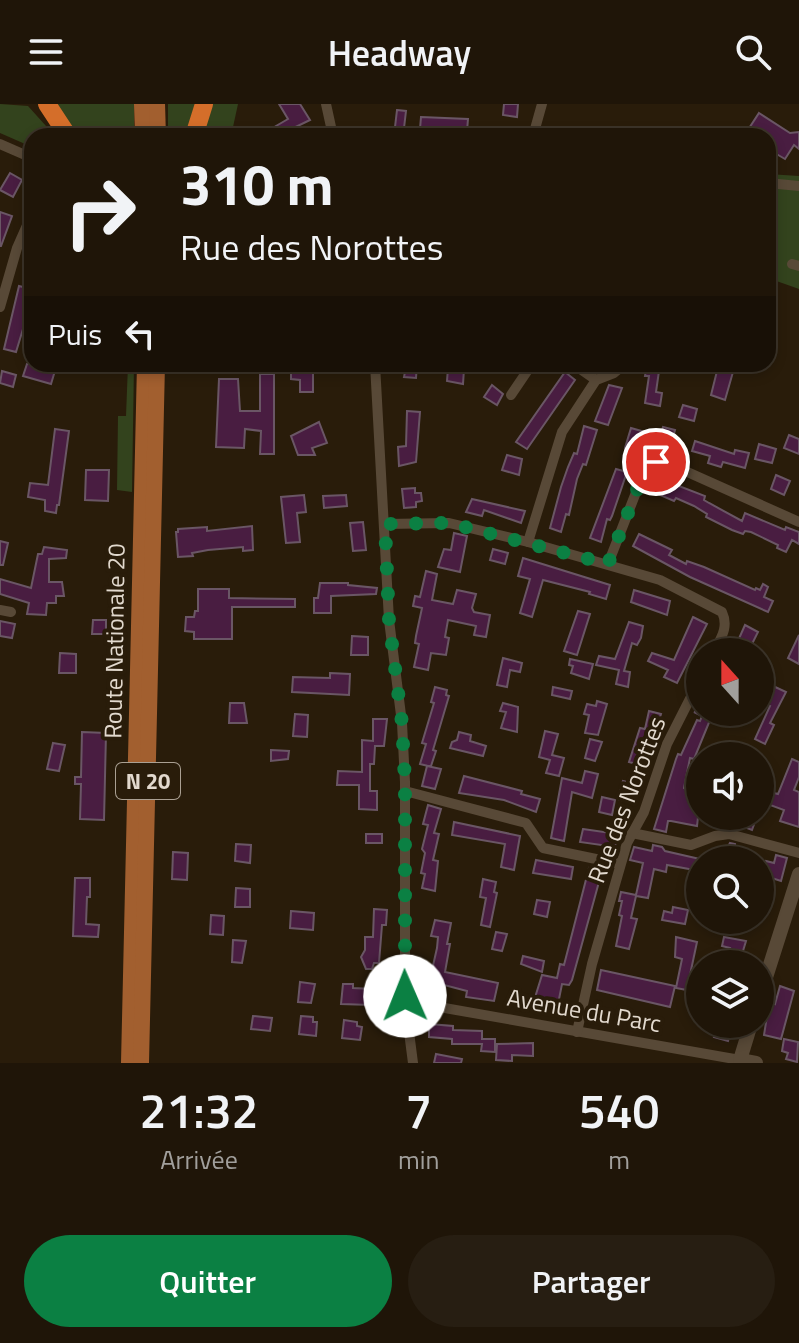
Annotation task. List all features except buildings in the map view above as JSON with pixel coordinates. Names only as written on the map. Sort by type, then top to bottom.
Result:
[{"type":"highway","points":[[47,104],[63,128]]},
{"type":"highway","points":[[196,128],[204,104]]},
{"type":"main road","points":[[34,104],[60,128]]},
{"type":"main road","points":[[142,104],[143,128]]},
{"type":"main road","points":[[157,104],[158,128]]},
{"type":"main road","name":"Route Nationale 20","points":[[129,1063],[145,372]]},
{"type":"main road","name":"Route Nationale 20","points":[[141,1063],[157,372]]},
{"type":"street","points":[[326,104],[331,128]]},
{"type":"street","points":[[535,128],[542,104]]},
{"type":"street","points":[[0,144],[24,154]]},
{"type":"street","points":[[776,184],[799,187]]},
{"type":"street","points":[[0,307],[24,232]]},
{"type":"street","points":[[376,372],[389,620],[402,723],[405,1001],[413,1063]]},
{"type":"street","points":[[511,395],[527,372]]},
{"type":"street","points":[[584,372],[596,380]]},
{"type":"street","points":[[528,542],[562,432],[596,380],[615,372]]},
{"type":"street","points":[[608,564],[644,472],[656,462],[665,462],[799,522]]},
{"type":"street","points":[[385,524],[449,523],[660,580],[722,612],[726,620],[721,638]]},
{"type":"street","name":"Rue des Norottes","points":[[577,1032],[620,864],[644,812],[667,744],[686,707]]},
{"type":"street","points":[[405,791],[526,823],[543,848],[620,864]]},
{"type":"street","points":[[632,833],[691,845],[729,834],[799,853]]},
{"type":"street","points":[[774,952],[799,874]]},
{"type":"street","name":"Avenue du Parc","points":[[405,1001],[756,1063]]},
{"type":"street","points":[[740,1060],[747,1038]]},
{"type":"green space","points":[[0,104],[28,106],[48,128],[24,128],[24,144],[0,133]]},
{"type":"green space","points":[[52,104],[134,104],[134,128],[68,128]]},
{"type":"green space","points":[[168,104],[195,104],[188,128],[168,128]]},
{"type":"green space","points":[[213,104],[238,104],[233,128],[204,128]]},
{"type":"green space","points":[[776,175],[799,176],[799,289],[776,281]]},
{"type":"green space","points":[[128,372],[134,372],[132,492],[117,490],[118,416],[126,416]]},
{"type":"route","points":[[405,996],[405,782],[402,723],[389,620],[385,524],[449,523],[608,564],[644,472],[656,462]]}]
